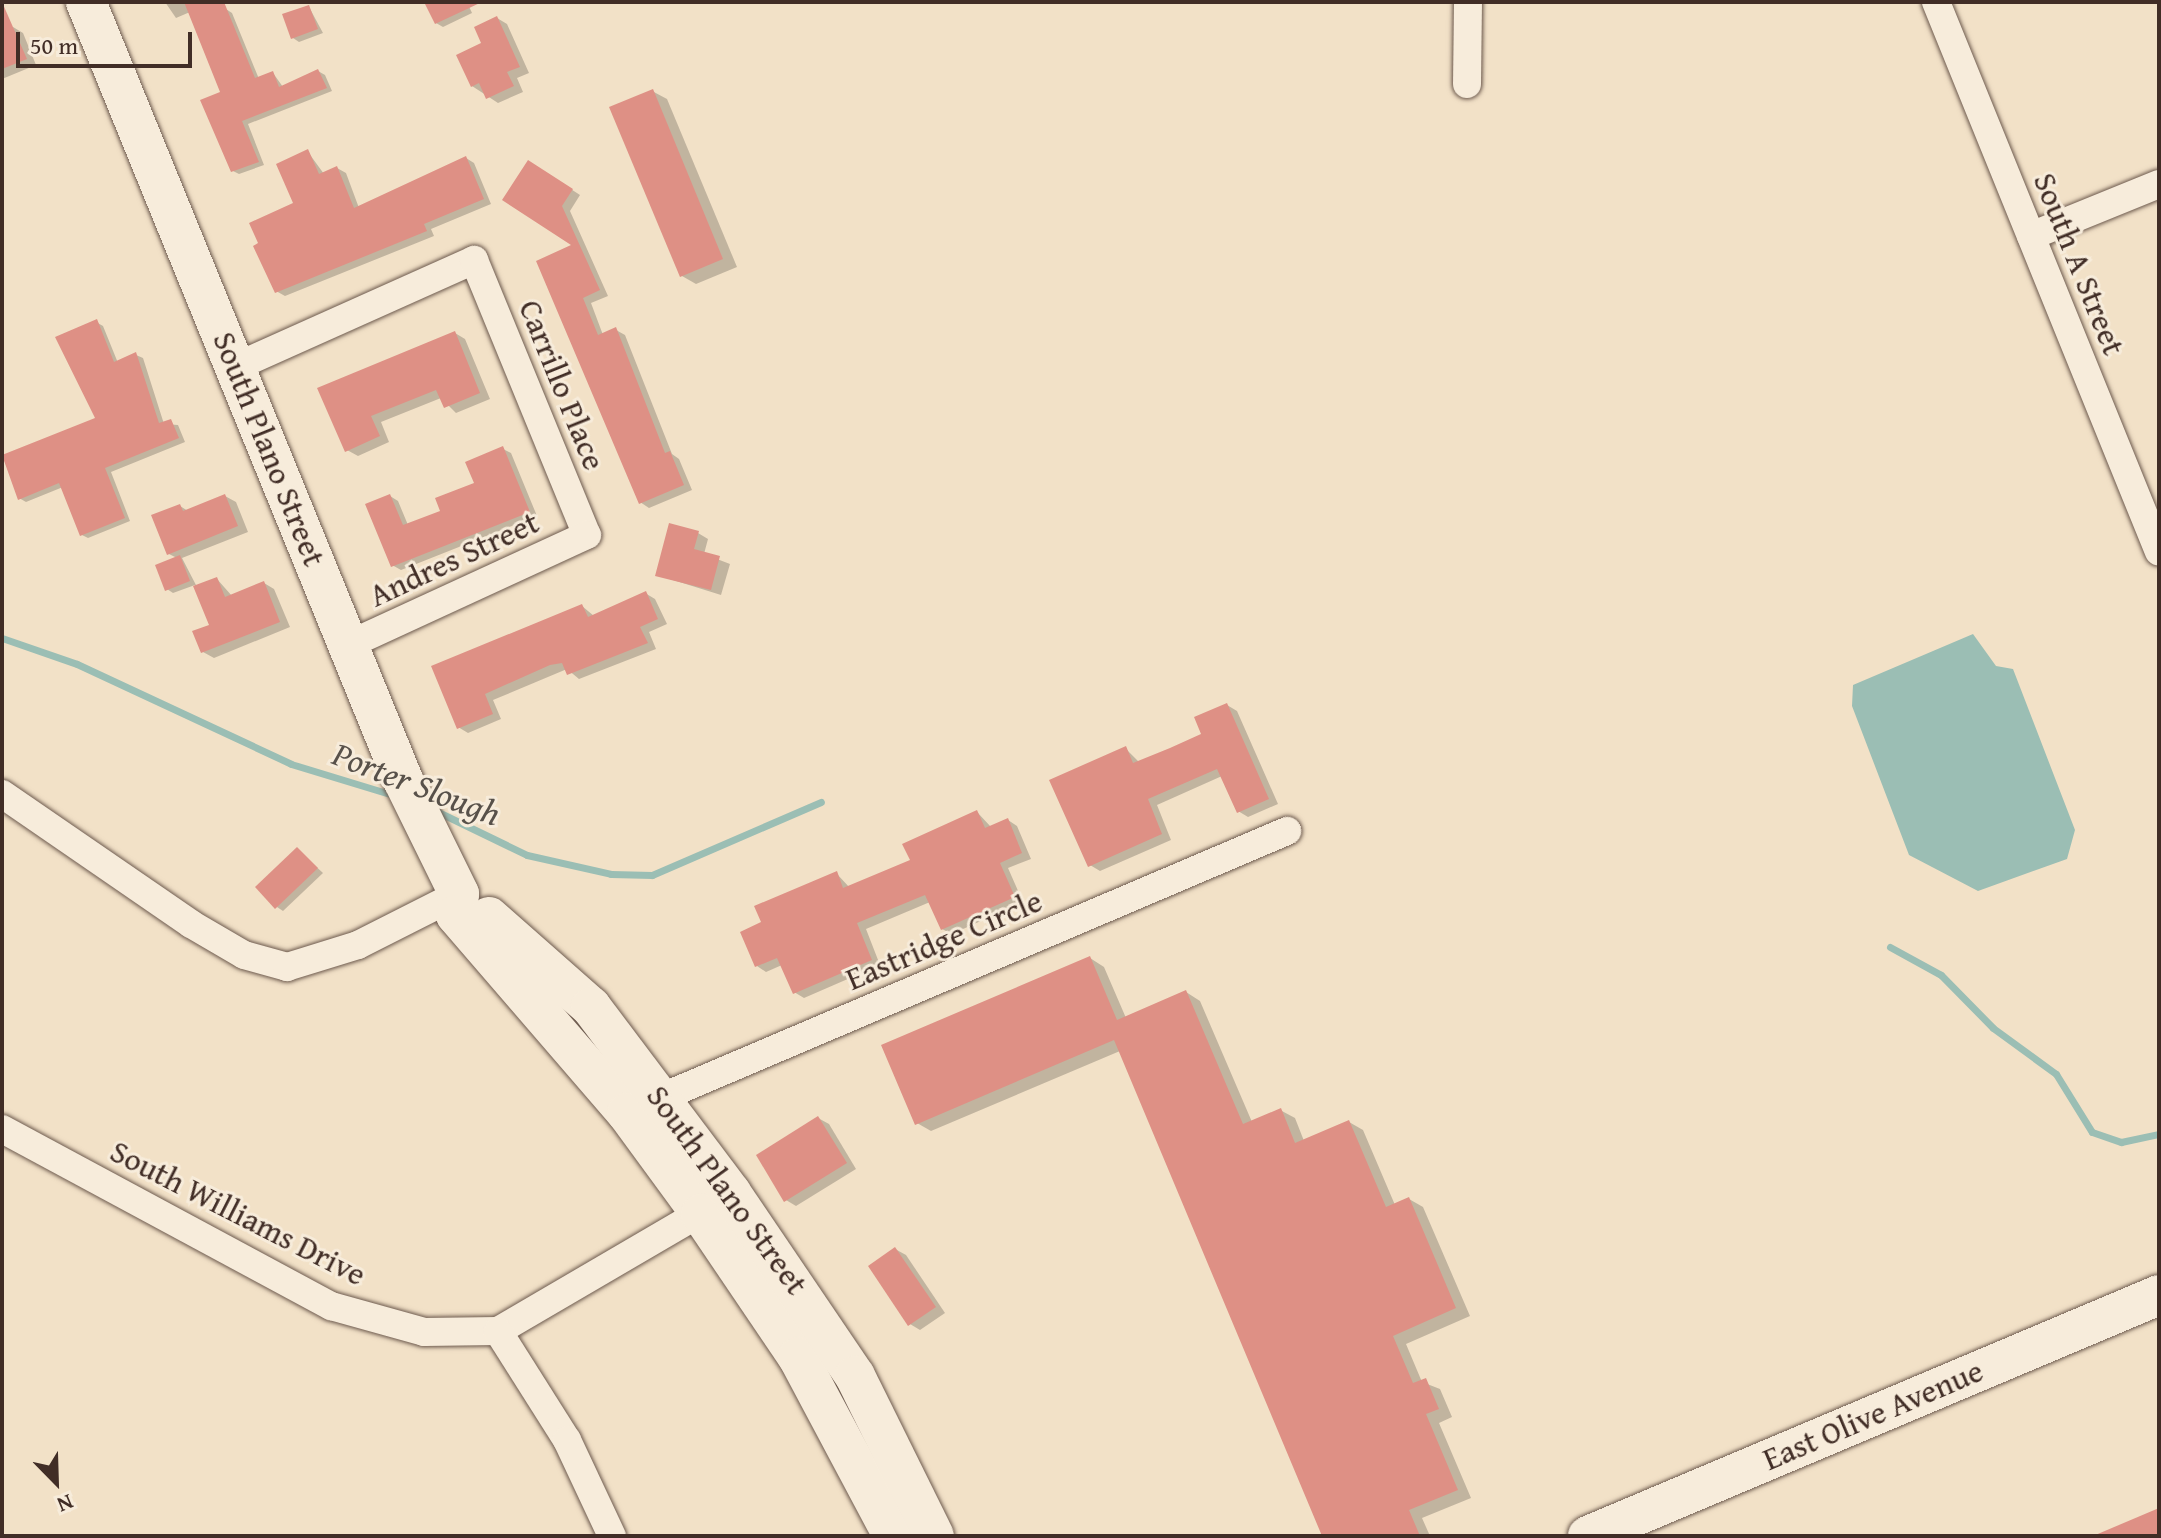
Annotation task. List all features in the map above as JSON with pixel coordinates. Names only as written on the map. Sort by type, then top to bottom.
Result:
[{"type":"main road","name":"South Plano Street","points":[[86,2],[403,780],[459,894],[456,915],[475,941],[644,1106],[862,1389],[934,1536]]},
{"type":"main road","name":"South Plano Street","points":[[716,1203],[760,1299],[833,1417],[893,1536]]},
{"type":"main road","name":"East Olive Avenue","points":[[1588,1536],[2159,1295]]},
{"type":"main road","points":[[760,1299],[786,1307],[839,1385],[862,1389]]},
{"type":"street","points":[[1467,84],[1468,2]]},
{"type":"street","name":"South A Street","points":[[1936,2],[2159,552]]},
{"type":"street","points":[[2031,236],[2159,184]]},
{"type":"street","name":"Carrillo Place","points":[[235,367],[474,260],[587,535]]},
{"type":"street","name":"Andres Street","points":[[350,644],[587,535]]},
{"type":"street","points":[[2,794],[191,924],[244,955],[287,967],[358,945],[459,894]]},
{"type":"street","name":"Eastridge Circle","points":[[644,1106],[1287,831]]},
{"type":"street","name":"South Williams Drive","points":[[2,1129],[331,1306],[424,1332],[498,1331]]},
{"type":"street","points":[[612,1536],[567,1440],[498,1331],[716,1203]]},
{"type":"water","points":[[1973,634],[1996,666],[2013,669],[2075,830],[2067,859],[1978,891],[1909,855],[1852,706],[1853,685]]},
{"type":"building","points":[[2,2],[27,59],[2,69]]},
{"type":"building","points":[[184,2],[224,2],[255,78],[273,71],[279,87],[318,69],[327,88],[242,121],[259,162],[231,172],[200,100],[220,92]]},
{"type":"building","points":[[424,2],[482,2],[435,24]]},
{"type":"building","points":[[309,5],[318,29],[291,39],[282,14]]},
{"type":"building","points":[[497,16],[520,67],[507,72],[514,86],[486,99],[479,83],[471,87],[456,55],[481,43],[474,27]]},
{"type":"building","points":[[653,89],[723,259],[680,277],[609,107]]},
{"type":"building","points":[[308,149],[319,174],[337,166],[354,208],[466,156],[484,199],[424,224],[427,231],[275,293],[253,246],[258,243],[249,223],[293,203],[276,164]]},
{"type":"building","points":[[528,160],[573,189],[562,206],[600,290],[583,298],[598,335],[616,327],[665,453],[670,451],[684,485],[639,504],[536,261],[571,245],[502,200]]},
{"type":"building","points":[[97,319],[114,362],[136,352],[159,423],[171,419],[179,438],[105,468],[125,518],[80,536],[59,483],[18,500],[2,455],[95,418],[55,337]]},
{"type":"building","points":[[455,331],[480,393],[444,408],[436,390],[371,416],[380,436],[345,452],[317,388]]},
{"type":"building","points":[[503,446],[530,512],[391,567],[365,504],[390,494],[403,525],[440,511],[435,498],[474,483],[465,462]]},
{"type":"building","points":[[225,494],[238,526],[167,555],[151,515],[180,504],[183,511]]},
{"type":"building","points":[[669,523],[699,531],[694,549],[720,556],[711,590],[655,576]]},
{"type":"building","points":[[180,555],[190,581],[165,591],[155,565]]},
{"type":"building","points":[[217,577],[225,597],[264,581],[280,622],[201,653],[192,631],[209,625],[193,586]]},
{"type":"building","points":[[646,591],[658,619],[640,627],[648,643],[567,675],[562,663],[550,665],[485,694],[493,714],[457,729],[431,666],[582,604],[588,617]]},
{"type":"building","points":[[1227,703],[1269,799],[1237,813],[1217,769],[1148,799],[1162,834],[1088,867],[1049,780],[1126,746],[1133,763],[1170,748],[1201,734],[1194,717]]},
{"type":"building","points":[[977,810],[985,828],[1008,818],[1022,853],[1000,863],[1015,897],[941,930],[925,895],[857,923],[872,960],[793,994],[777,958],[755,967],[740,932],[761,922],[754,906],[837,871],[843,888],[910,860],[902,844]]},
{"type":"building","points":[[297,847],[318,868],[275,909],[255,887]]},
{"type":"building","points":[[1090,956],[1117,1020],[1186,990],[1243,1124],[1281,1108],[1295,1143],[1349,1120],[1386,1207],[1409,1197],[1456,1308],[1393,1336],[1413,1383],[1426,1378],[1439,1409],[1426,1414],[1458,1490],[1409,1510],[1420,1536],[1322,1536],[1114,1040],[915,1125],[881,1045]]},
{"type":"building","points":[[818,1116],[847,1163],[784,1202],[756,1155]]},
{"type":"building","points":[[895,1247],[936,1307],[908,1326],[868,1266]]},
{"type":"building","points":[[2159,1508],[2159,1536],[2093,1536]]},
{"type":"waterway","name":"Porter Slough","points":[[2,638],[77,664],[291,764],[396,796]]},
{"type":"waterway","name":"Porter Slough","points":[[434,810],[527,855],[611,874],[652,875],[821,802]]},
{"type":"waterway","name":"Porter Slough","points":[[1890,947],[1941,975],[1993,1028],[2056,1074],[2092,1132],[2121,1142],[2159,1134]]}]
